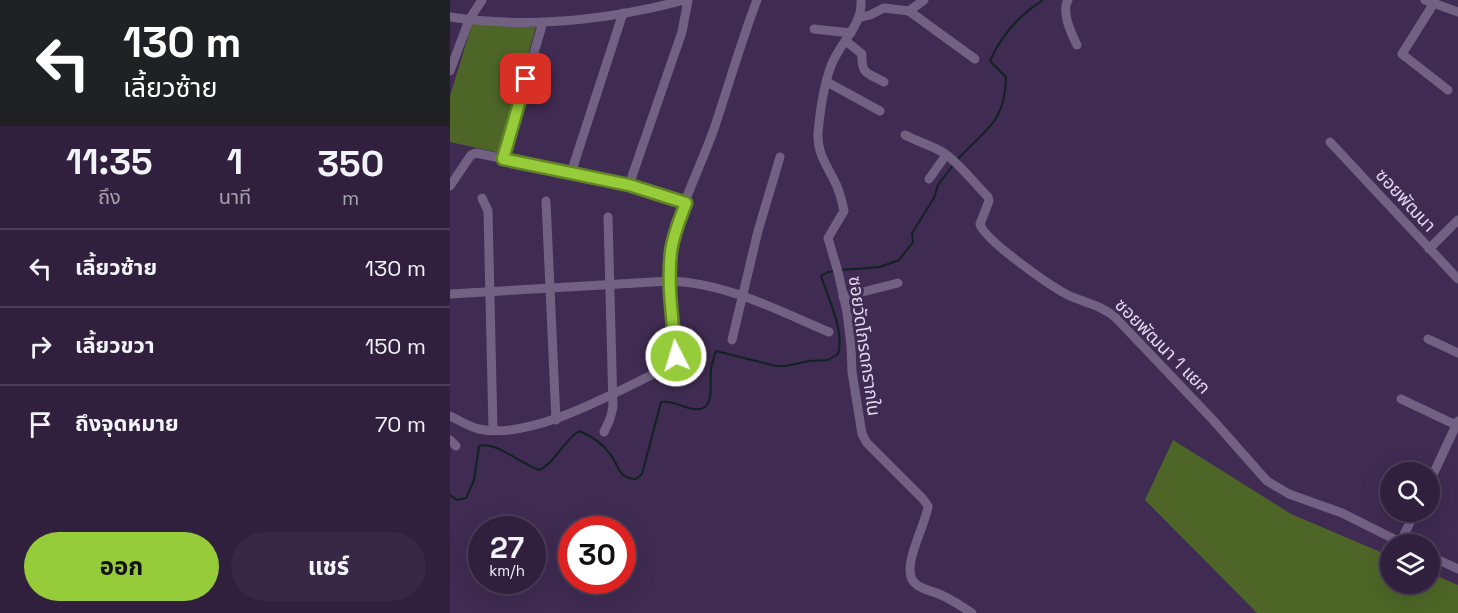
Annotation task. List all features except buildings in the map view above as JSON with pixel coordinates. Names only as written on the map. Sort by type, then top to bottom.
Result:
[{"type":"street","points":[[450,71],[469,20],[482,0]]},
{"type":"street","points":[[450,17],[512,22],[568,21],[686,0],[682,32],[629,185]]},
{"type":"street","points":[[450,416],[480,429],[536,426],[556,420],[670,366],[674,362],[676,356],[670,280],[671,253],[676,229],[715,126],[757,0]]},
{"type":"street","name":"ซอยวัดโกรดกรากใน","points":[[861,0],[858,18],[849,37],[835,56],[827,82],[820,116],[818,147],[823,162],[836,183],[843,207],[843,215],[828,238],[850,335],[852,372],[862,434],[867,443],[923,499],[927,506],[910,564],[910,580],[920,587],[948,598],[972,613]]},
{"type":"street","points":[[909,11],[924,0]]},
{"type":"street","points":[[1068,0],[1066,5],[1068,20],[1077,45]]},
{"type":"street","points":[[1448,90],[1402,54],[1429,2],[1458,12]]},
{"type":"street","points":[[858,18],[884,8],[909,11],[975,59]]},
{"type":"street","points":[[571,173],[623,13]]},
{"type":"street","points":[[503,159],[543,22]]},
{"type":"street","points":[[814,29],[849,37],[861,54],[862,69],[884,82]]},
{"type":"street","points":[[827,82],[880,111]]},
{"type":"street","name":"ซอยพัฒนา 1 แยก","points":[[905,135],[930,145],[946,155],[988,197],[980,224],[982,229],[1041,280],[1070,296],[1099,306],[1116,318],[1268,481],[1288,494],[1342,513],[1383,534]]},
{"type":"street","name":"ซอยพัฒนา","points":[[1330,142],[1458,279]]},
{"type":"street","points":[[450,186],[474,153],[629,185],[686,203]]},
{"type":"street","points":[[929,179],[946,155]]},
{"type":"street","points":[[732,340],[758,231],[780,157]]},
{"type":"street","points":[[482,198],[488,211],[493,429]]},
{"type":"street","points":[[546,201],[556,420]]},
{"type":"street","points":[[604,432],[610,419],[613,392],[608,217]]},
{"type":"street","points":[[1429,249],[1458,220]]},
{"type":"street","points":[[450,294],[610,286],[670,280],[703,283],[743,295],[829,332]]},
{"type":"street","points":[[843,297],[898,283]]},
{"type":"street","points":[[1428,339],[1458,353]]},
{"type":"street","points":[[1401,399],[1457,423],[1439,462]]},
{"type":"street","points":[[1440,561],[1458,569]]},
{"type":"green space","points":[[472,24],[536,27],[500,153],[450,142],[450,96]]},
{"type":"green space","points":[[1173,440],[1291,514],[1380,552],[1380,594],[1440,594],[1440,577],[1458,585],[1458,613],[1257,613],[1145,500]]},
{"type":"waterway","points":[[957,160],[992,125],[1002,105],[1006,77],[990,61],[994,52],[1012,26],[1043,0]]},
{"type":"waterway","points":[[841,270],[880,267],[899,260],[913,242],[912,233],[934,198],[938,185],[953,165]]},
{"type":"waterway","points":[[450,495],[457,500],[466,498],[474,480],[479,446],[486,445],[501,450],[539,470],[545,467],[568,440],[579,431],[604,446],[622,474],[636,479],[642,474],[661,402],[693,409],[701,409],[709,402],[711,369],[716,351],[776,366],[828,360],[838,354],[840,345],[838,326],[821,276],[835,271]]},
{"type":"route","points":[[526,79],[503,159],[629,185],[686,203],[676,229],[671,253],[670,280],[676,356]]}]
